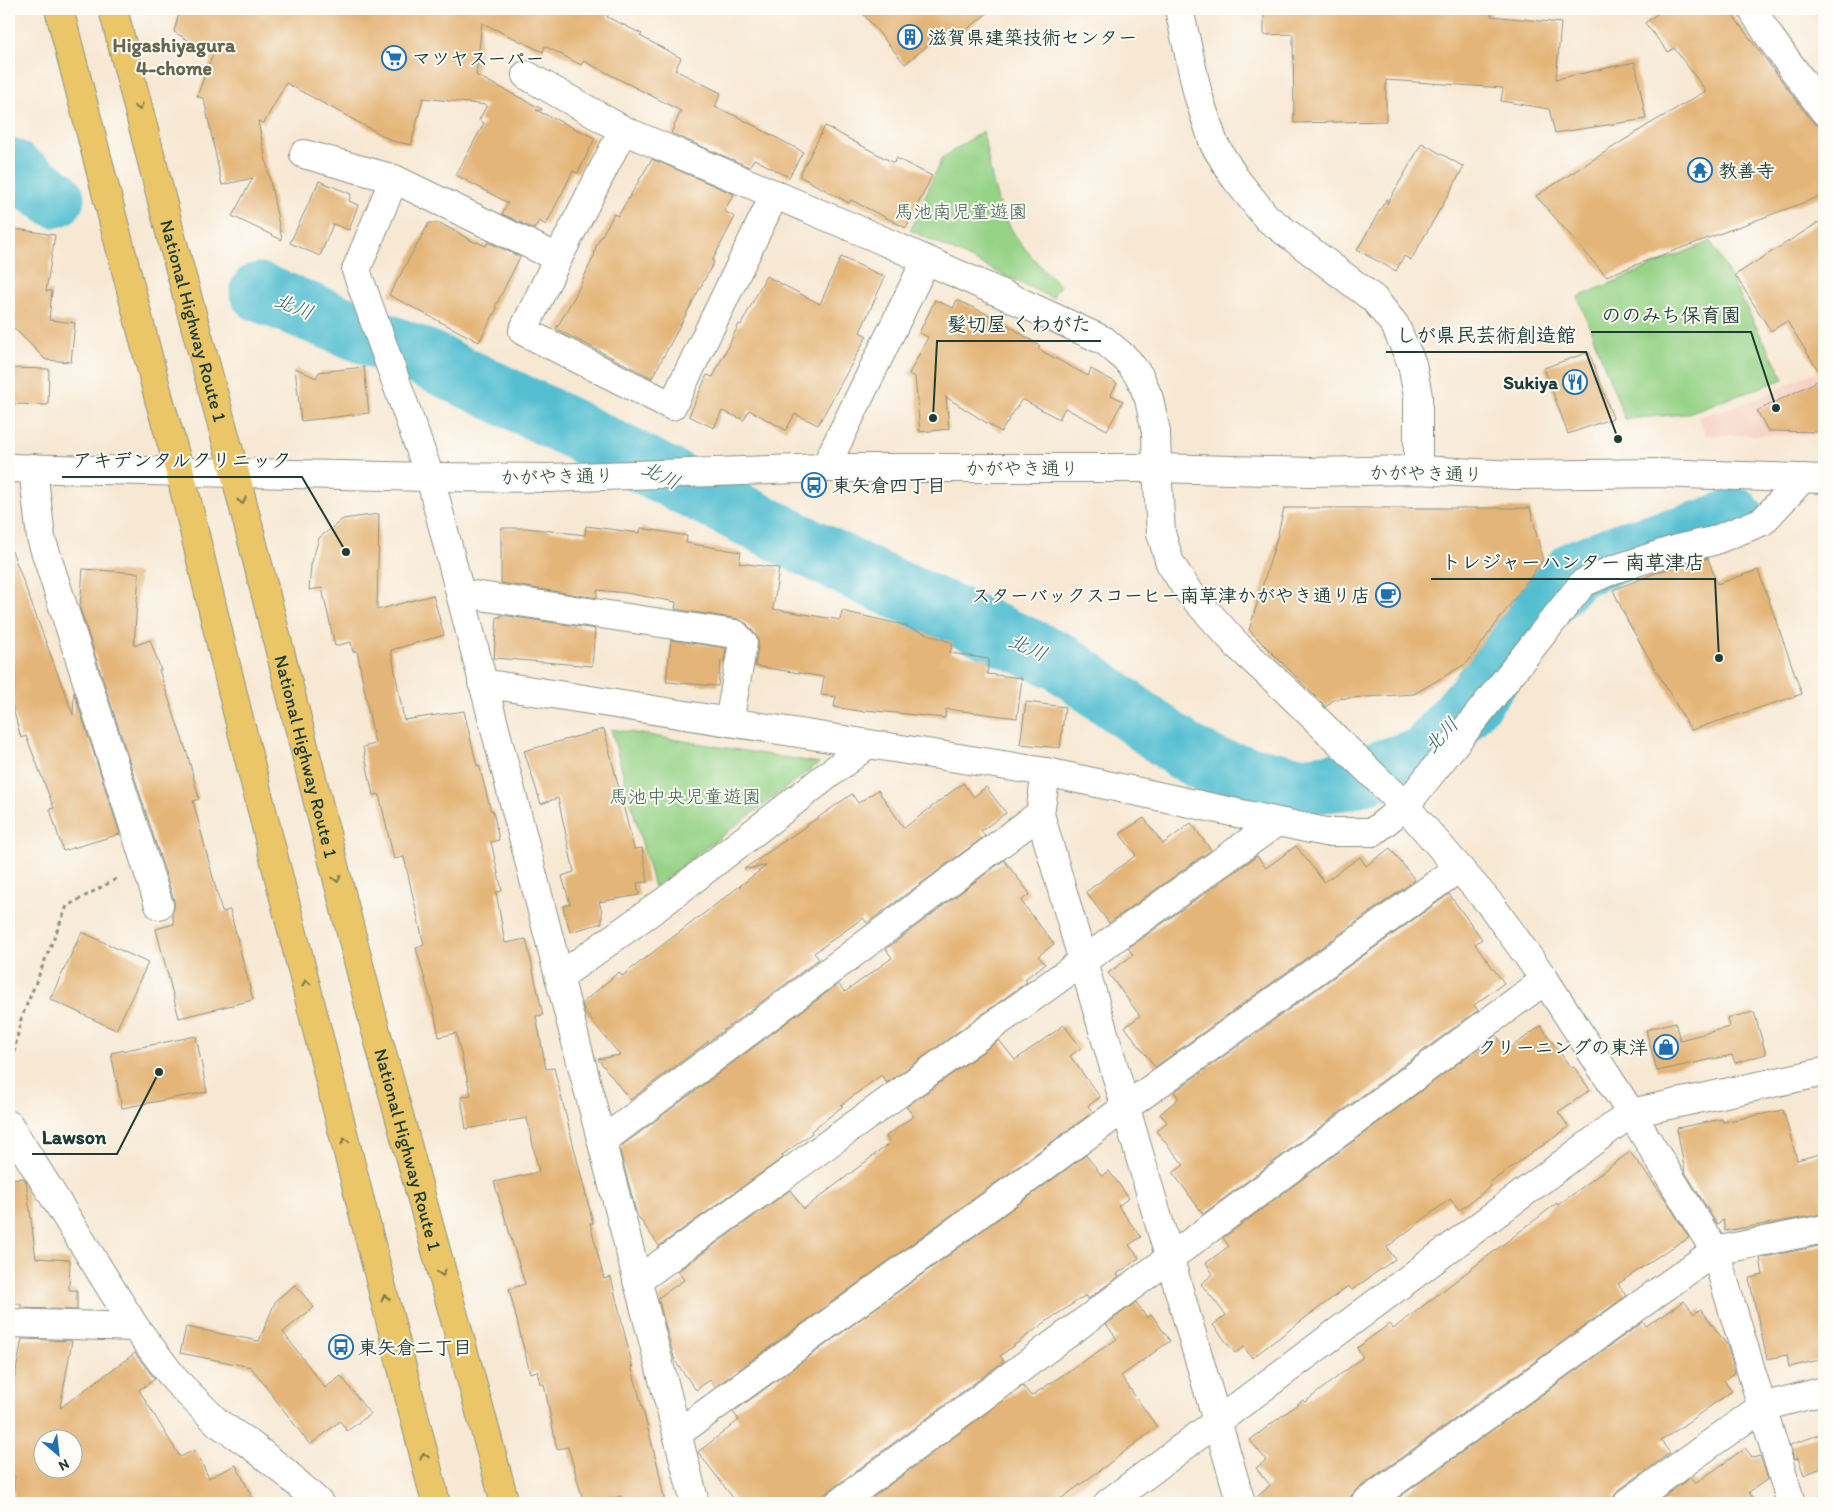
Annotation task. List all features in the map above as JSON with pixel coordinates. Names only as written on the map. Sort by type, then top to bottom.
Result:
[{"type":"highway","points":[[59,9],[157,390],[180,472],[237,711],[436,1503]]},
{"type":"highway","name":"National Highway Route 1","points":[[114,9],[172,240],[235,473],[374,1024],[506,1503]]},
{"type":"street","points":[[1179,9],[1201,103],[1214,144],[1235,178],[1267,218],[1374,299],[1395,325],[1412,364],[1418,396],[1418,470]]},
{"type":"street","points":[[1752,9],[1824,111]]},
{"type":"street","points":[[526,75],[623,130],[776,194],[1105,341],[1127,360],[1140,377],[1149,399],[1156,432],[1162,533],[1170,563],[1188,592],[1238,646],[1288,692],[1398,800],[1491,905],[1545,980],[1631,1113],[1715,1250],[1791,1503]]},
{"type":"street","points":[[623,130],[523,331],[672,406],[776,194]]},
{"type":"street","points":[[304,154],[394,179],[558,258]]},
{"type":"street","points":[[394,179],[356,270],[430,477],[695,1503]]},
{"type":"street","points":[[825,468],[926,260]]},
{"type":"street","name":"かがやき通り","points":[[21,468],[549,478],[825,468],[1157,468],[1310,472],[1418,470],[1514,475],[1658,473],[1814,478]]},
{"type":"street","points":[[21,468],[41,538],[158,905]]},
{"type":"street","points":[[482,683],[1046,772],[1325,832],[1373,832],[1398,800],[1583,583],[1612,570],[1668,552],[1713,541],[1763,521],[1814,478]]},
{"type":"street","points":[[460,593],[735,634],[743,643],[729,722]]},
{"type":"street","points":[[559,977],[664,902],[868,744]]},
{"type":"street","points":[[1046,772],[1040,814],[1242,1503]]},
{"type":"street","points":[[602,1141],[1040,814]]},
{"type":"street","points":[[637,1281],[1277,822]]},
{"type":"street","points":[[677,1434],[1126,1107],[1459,868]]},
{"type":"street","points":[[839,1503],[1545,980]]},
{"type":"street","points":[[1108,1503],[1631,1113],[1824,1072]]},
{"type":"street","points":[[9,1125],[135,1327],[176,1381],[218,1423],[251,1445],[319,1503]]},
{"type":"street","points":[[1366,1503],[1715,1250],[1824,1229]]},
{"type":"street","points":[[9,1323],[135,1327]]},
{"type":"street","points":[[1628,1503],[1762,1407],[1824,1391]]},
{"type":"path","points":[[9,1076],[21,1019],[66,906],[146,864]]},
{"type":"shaded area","points":[[1824,367],[1824,435],[1706,435],[1698,417],[1758,399]]},
{"type":"green space","name":"馬池南児童遊園","points":[[983,131],[992,178],[1000,206],[1018,239],[1042,268],[1060,285],[1052,298],[910,230],[942,158]]},
{"type":"green space","points":[[1711,241],[1784,379],[1685,414],[1625,419],[1578,297]]},
{"type":"green space","name":"馬池中央児童遊園","points":[[611,729],[819,763],[654,887]]},
{"type":"building","points":[[180,9],[612,9],[607,17],[642,34],[640,36],[681,58],[675,70],[721,93],[715,107],[736,116],[803,152],[789,177],[754,159],[749,167],[671,133],[681,111],[584,61],[581,65],[545,46],[543,52],[482,23],[476,75],[542,109],[536,110],[595,138],[578,173],[573,171],[546,225],[539,221],[534,229],[502,214],[508,203],[456,175],[484,123],[479,120],[487,105],[423,98],[411,145],[393,141],[286,83],[264,123],[258,121],[282,240],[232,216],[253,178],[222,185],[204,99],[197,96],[213,54],[174,32]]},
{"type":"building","name":"滋賀県建築技術センター","points":[[859,9],[992,9],[952,42],[944,32],[905,64]]},
{"type":"building","points":[[1264,9],[1492,9],[1491,16],[1561,23],[1556,79],[1635,62],[1646,119],[1555,133],[1549,109],[1501,101],[1503,88],[1386,80],[1386,121],[1294,123],[1293,34],[1264,35]]},
{"type":"building","name":"教善寺","points":[[1664,9],[1728,9],[1811,120],[1817,125],[1824,126],[1824,195],[1606,276],[1536,196],[1648,125],[1706,91],[1674,48],[1668,52],[1645,23]]},
{"type":"building","points":[[825,126],[894,163],[896,158],[932,176],[906,228],[851,200],[849,203],[799,176]]},
{"type":"building","points":[[1422,143],[1464,167],[1411,260],[1404,256],[1396,271],[1357,250],[1387,198],[1387,204]]},
{"type":"building","points":[[652,159],[734,194],[724,211],[735,217],[712,261],[714,262],[652,378],[556,329],[576,294],[594,256],[596,246],[614,214],[618,216]]},
{"type":"building","points":[[319,181],[351,194],[349,201],[358,205],[349,230],[333,224],[320,256],[290,243]]},
{"type":"building","points":[[1824,219],[1824,432],[1768,431],[1757,411],[1823,378],[1787,321],[1771,331],[1735,275]]},
{"type":"building","points":[[429,223],[440,223],[476,243],[486,246],[488,242],[520,257],[479,342],[389,295]]},
{"type":"building","points":[[9,228],[55,235],[46,291],[52,291],[49,320],[75,323],[71,362],[46,360],[9,323]]},
{"type":"building","points":[[841,257],[885,277],[860,332],[867,336],[818,425],[795,414],[786,430],[749,410],[744,420],[722,411],[714,428],[689,416],[707,375],[713,377],[739,324],[741,325],[766,276],[820,304]]},
{"type":"building","points":[[935,300],[953,308],[957,300],[1002,321],[1040,346],[1038,349],[1088,376],[1091,369],[1117,383],[1111,395],[1123,401],[1107,430],[1065,408],[1059,419],[1022,399],[1001,432],[946,397],[949,429],[920,432],[915,377],[909,374],[928,337],[919,333]]},
{"type":"building","name":"Sukiya","points":[[1589,352],[1613,418],[1568,434],[1544,368]]},
{"type":"building","points":[[364,367],[369,413],[301,421],[295,368],[316,378],[319,372]]},
{"type":"building","points":[[9,368],[49,369],[48,405],[9,404]]},
{"type":"building","name":"スターバックスコーヒー南草津かがやき通り店","points":[[1284,508],[1530,508],[1543,560],[1467,663],[1414,694],[1334,699],[1326,707],[1249,630],[1277,538]]},
{"type":"building","points":[[379,514],[377,610],[433,595],[444,635],[391,650],[404,720],[464,711],[477,766],[479,765],[491,811],[493,810],[499,840],[491,842],[502,891],[496,892],[505,943],[526,939],[543,1015],[536,1016],[546,1069],[554,1068],[593,1223],[590,1223],[604,1279],[611,1277],[633,1368],[631,1365],[658,1467],[665,1503],[623,1503],[621,1496],[595,1503],[584,1503],[568,1447],[557,1449],[544,1384],[540,1384],[537,1371],[530,1373],[509,1289],[525,1284],[494,1182],[539,1172],[527,1118],[466,1129],[461,1097],[471,1095],[456,1033],[439,1037],[434,1011],[416,948],[424,945],[404,857],[394,859],[379,794],[373,795],[363,747],[375,744],[357,651],[353,652],[351,642],[335,646],[322,588],[309,590],[311,565],[319,538],[343,519]]},
{"type":"building","points":[[586,526],[640,533],[641,528],[687,536],[686,543],[741,552],[739,563],[779,568],[773,609],[840,620],[842,611],[899,624],[953,643],[950,653],[989,659],[987,674],[1022,678],[1017,718],[946,709],[945,718],[866,710],[865,712],[834,707],[836,697],[821,695],[824,677],[755,666],[758,638],[747,624],[738,619],[675,609],[676,602],[626,593],[597,590],[597,598],[501,583],[501,528],[526,528],[585,535]]},
{"type":"building","points":[[9,551],[12,551],[73,715],[74,692],[120,834],[63,851],[50,809],[54,808],[26,736],[21,738],[9,694]]},
{"type":"building","points":[[1708,558],[1717,584],[1758,570],[1802,694],[1691,730],[1628,622],[1613,590],[1658,572]]},
{"type":"building","points":[[83,569],[139,573],[134,646],[150,640],[161,670],[159,670],[188,756],[199,799],[193,801],[222,912],[230,910],[253,1000],[179,1018],[156,929],[174,924],[172,913],[174,900],[80,608]]},
{"type":"building","points":[[501,615],[595,629],[592,666],[494,658],[497,617],[501,617]]},
{"type":"building","points":[[671,640],[726,648],[724,661],[721,661],[718,686],[666,682]]},
{"type":"building","points":[[1026,702],[1065,707],[1060,748],[1020,744]]},
{"type":"building","points":[[604,729],[634,849],[642,848],[648,882],[637,883],[639,895],[599,902],[602,912],[602,923],[570,932],[563,906],[570,904],[562,876],[574,872],[558,798],[541,804],[524,751]]},
{"type":"building","points":[[963,783],[974,797],[986,787],[1006,813],[981,831],[985,836],[867,923],[863,918],[814,953],[819,959],[630,1100],[598,1059],[620,1055],[584,1011],[582,1003],[619,972],[622,976],[766,866],[744,869],[852,794],[858,803],[878,790],[904,828]]},
{"type":"building","points":[[1144,818],[1163,844],[1191,823],[1211,850],[1109,923],[1086,892],[1136,855],[1120,834]]},
{"type":"building","points":[[1296,846],[1324,882],[1360,857],[1366,866],[1390,848],[1415,880],[1155,1067],[1125,1027],[1140,1016],[1108,973],[1133,955],[1128,948],[1257,856],[1266,868]]},
{"type":"building","points":[[1004,860],[1030,894],[1021,901],[1054,944],[1038,956],[1045,964],[1025,979],[1027,982],[887,1083],[881,1075],[841,1105],[843,1106],[811,1131],[812,1133],[782,1155],[784,1157],[659,1246],[637,1215],[619,1148],[838,984],[845,992],[892,958],[886,949]]},
{"type":"building","points":[[1449,894],[1482,939],[1475,944],[1504,983],[1474,1005],[1478,1010],[1203,1214],[1173,1173],[1184,1165],[1156,1131],[1167,1122],[1160,1114],[1179,1098],[1174,1092]]},
{"type":"building","points":[[82,932],[148,963],[116,1030],[50,999]]},
{"type":"building","points":[[1754,1012],[1766,1054],[1735,1063],[1732,1055],[1657,1071],[1646,1030],[1675,1022],[1680,1040],[1729,1027],[1727,1018]]},
{"type":"building","points":[[1064,1025],[1081,1048],[1070,1056],[1100,1097],[1088,1106],[1093,1112],[715,1387],[710,1380],[696,1390],[675,1361],[658,1298],[684,1280],[678,1271],[790,1190],[804,1209],[890,1143],[886,1136],[914,1116],[906,1107],[999,1040],[1015,1060]]},
{"type":"building","points":[[1541,1026],[1571,1068],[1574,1067],[1590,1090],[1558,1112],[1569,1127],[1489,1183],[1491,1186],[1459,1211],[1450,1199],[1387,1247],[1395,1259],[1352,1290],[1348,1286],[1252,1358],[1244,1347],[1235,1353],[1213,1325],[1226,1315],[1201,1284],[1213,1274],[1206,1263],[1229,1246],[1223,1238],[1496,1035],[1507,1050]]},
{"type":"building","points":[[196,1036],[207,1092],[122,1108],[111,1053]]},
{"type":"building","points":[[1783,1110],[1797,1160],[1824,1153],[1824,1214],[1725,1231],[1723,1220],[1717,1224],[1685,1172],[1677,1128],[1722,1119],[1723,1122]]},
{"type":"building","points":[[1630,1152],[1666,1200],[1689,1238],[1666,1251],[1618,1284],[1626,1296],[1356,1490],[1351,1496],[1350,1503],[1256,1503],[1256,1498],[1270,1485],[1256,1468],[1266,1460],[1250,1440],[1303,1400],[1305,1402],[1363,1357],[1357,1348],[1389,1324],[1393,1329],[1557,1203],[1558,1205]]},
{"type":"building","points":[[1086,1155],[1102,1176],[1109,1171],[1129,1198],[1118,1206],[1141,1237],[1129,1245],[1139,1258],[1088,1299],[1086,1295],[1000,1356],[1004,1361],[813,1503],[737,1503],[698,1452],[739,1420],[733,1412]]},
{"type":"building","points":[[23,1178],[26,1181],[36,1258],[70,1260],[69,1290],[77,1290],[77,1310],[21,1308],[21,1304],[9,1304],[9,1179]]},
{"type":"building","points":[[1824,1245],[1824,1359],[1789,1367],[1787,1355],[1767,1359],[1749,1278],[1763,1275],[1760,1258]]},
{"type":"building","points":[[295,1285],[314,1307],[283,1332],[325,1388],[341,1376],[370,1414],[347,1431],[340,1421],[310,1445],[251,1367],[180,1353],[186,1327],[259,1341],[276,1300]]},
{"type":"building","points":[[1684,1301],[1694,1314],[1701,1309],[1727,1345],[1735,1373],[1724,1380],[1732,1391],[1661,1441],[1670,1453],[1619,1490],[1614,1496],[1613,1503],[1391,1503],[1643,1322],[1646,1326]]},
{"type":"building","points":[[1136,1302],[1147,1318],[1152,1315],[1170,1341],[1121,1376],[1157,1427],[1107,1465],[1055,1503],[878,1503],[873,1497],[1023,1386],[1031,1396],[1117,1339],[1106,1324]]},
{"type":"building","points":[[22,1339],[72,1341],[60,1408],[135,1353],[155,1379],[139,1390],[180,1457],[195,1450],[209,1478],[236,1465],[255,1503],[13,1503],[15,1476],[9,1476],[9,1375],[15,1376]]},
{"type":"building","points":[[1824,1433],[1824,1467],[1804,1475],[1798,1458],[1794,1460],[1790,1445]]},
{"type":"building","points":[[1745,1448],[1753,1458],[1760,1456],[1768,1479],[1749,1492],[1756,1503],[1654,1503],[1690,1478],[1695,1484]]},
{"type":"waterway","name":"北川","points":[[9,167],[55,198]]},
{"type":"waterway","name":"北川","points":[[259,292],[426,359],[542,414],[862,574],[1061,662],[1185,752],[1216,768],[1299,786],[1344,781],[1425,756],[1478,694],[1535,614],[1576,569],[1626,550],[1704,529],[1735,517]]},
{"type":"place","name":"滋賀県建築技術センター","points":[[910,37]]},
{"type":"place","name":"マツヤスーパー","points":[[394,58]]},
{"type":"place","name":"教善寺","points":[[1700,170]]},
{"type":"place","name":"Sukiya","points":[[1575,382]]},
{"type":"place","name":"ののみち保育園","points":[[1776,408]]},
{"type":"place","name":"髪切屋 くわがた","points":[[933,418]]},
{"type":"place","name":"しが県民芸術創造館","points":[[1618,439]]},
{"type":"place","name":"東矢倉四丁目","points":[[814,485]]},
{"type":"place","name":"アキデンタルクリニック","points":[[346,552]]},
{"type":"place","name":"スターバックスコーヒー南草津かがやき通り店","points":[[1388,595]]},
{"type":"place","name":"トレジャーハンター 南草津店","points":[[1719,658]]},
{"type":"place","name":"クリーニングの東洋","points":[[1666,1047]]},
{"type":"place","name":"Lawson","points":[[159,1072]]},
{"type":"place","name":"東矢倉二丁目","points":[[341,1347]]},
{"type":"district","name":"Higashiyagura 4-chome","points":[[174,56]]}]
